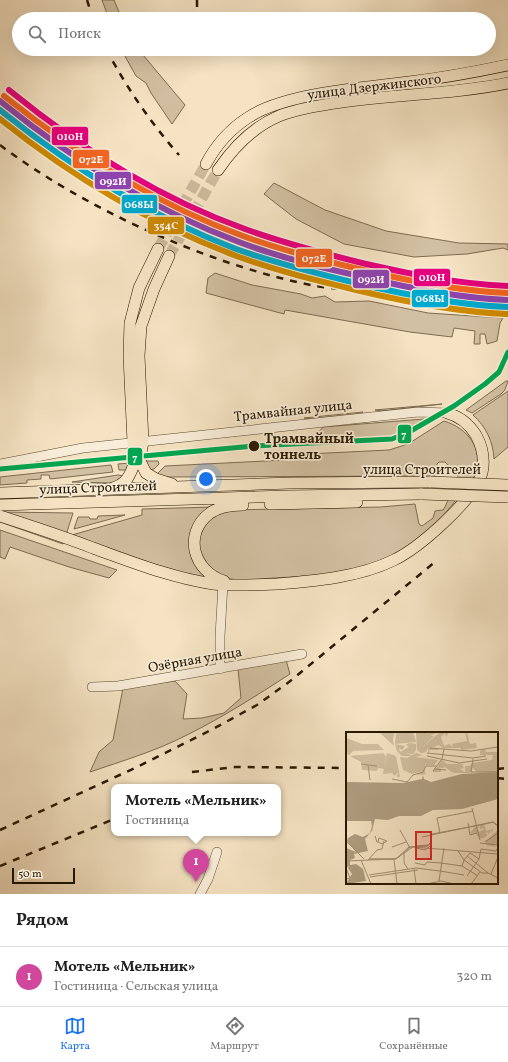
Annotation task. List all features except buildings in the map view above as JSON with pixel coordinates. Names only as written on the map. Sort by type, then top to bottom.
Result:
[{"type":"main road","name":"улица Дзержинского","points":[[206,164],[218,145],[235,127],[250,116],[274,106],[332,92],[454,76],[508,65]]},
{"type":"main road","name":"улица Дзержинского","points":[[218,170],[236,146],[251,133],[273,119],[291,112],[352,101],[455,91],[508,83]]},
{"type":"main road","points":[[158,249],[139,288],[130,323],[129,356],[140,461],[146,473],[156,479],[182,487]]},
{"type":"main road","points":[[107,489],[123,484],[130,475],[134,461],[138,441],[139,351],[141,326],[149,300],[169,256]]},
{"type":"main road","points":[[0,516],[191,580],[243,585],[299,582],[373,569],[401,556],[429,536],[467,497],[479,481],[483,469],[483,456],[478,438],[464,422],[447,413]]},
{"type":"main road","name":"улица Строителей","points":[[0,493],[290,483],[431,482],[508,485]]},
{"type":"main road","points":[[243,585],[222,581],[213,576],[203,568],[196,558],[194,546],[197,529],[206,517],[214,511],[234,505],[349,502],[402,494]]},
{"type":"main road","name":"улица Строителей","points":[[0,505],[402,494],[508,497]]},
{"type":"street","name":"Трамвайная улица","points":[[0,464],[83,448],[138,441],[413,412],[447,413]]},
{"type":"street","points":[[220,669],[223,584]]},
{"type":"street","name":"Озёрная улица","points":[[92,687],[118,686],[302,654]]},
{"type":"street","points":[[200,894],[208,879],[217,852]]},
{"type":"shaded area","points":[[102,0],[114,0],[119,12],[106,12]]},
{"type":"shaded area","points":[[125,56],[144,56],[185,105],[172,124],[146,83],[136,76]]},
{"type":"shaded area","points":[[274,183],[325,210],[386,231],[459,243],[508,244],[508,250],[503,248],[467,254],[414,257],[344,244],[296,219],[264,194]]},
{"type":"shaded area","points":[[215,273],[252,285],[301,294],[312,298],[325,296],[335,302],[369,301],[428,313],[503,318],[500,323],[497,341],[487,344],[485,334],[480,334],[480,344],[474,344],[475,331],[454,328],[452,337],[410,332],[285,310],[284,314],[206,293],[208,278]]},
{"type":"shaded area","points":[[508,381],[505,390],[501,394],[472,413],[466,410]]},
{"type":"shaded area","points":[[508,391],[508,447],[494,459],[492,446],[488,435],[482,424],[473,415]]},
{"type":"shaded area","points":[[442,404],[382,411],[375,410]]},
{"type":"shaded area","points":[[363,412],[359,414],[311,419],[304,418]]},
{"type":"shaded area","points":[[424,419],[406,431],[380,440],[287,444],[284,442],[318,438],[318,433],[323,427]]},
{"type":"shaded area","points":[[444,421],[460,429],[472,440],[477,456],[477,465],[472,480],[429,531],[412,545],[389,558],[357,569],[306,576],[236,580],[222,576],[206,568],[197,544],[202,531],[208,522],[216,516],[229,510],[381,507],[415,504],[419,524],[422,526],[433,518],[435,511],[443,510],[458,476],[445,462],[439,462],[437,464],[435,476],[163,477],[156,475],[165,466],[285,460],[286,455],[389,450],[408,444]]},
{"type":"shaded area","points":[[145,461],[158,461],[159,464],[154,469],[148,470]]},
{"type":"shaded area","points":[[130,463],[130,470],[119,470],[118,464]]},
{"type":"shaded area","points":[[111,465],[113,472],[50,479],[49,475],[41,475],[41,479],[27,480],[27,483],[0,485],[0,477]]},
{"type":"shaded area","points":[[118,475],[125,476],[113,483],[72,482]]},
{"type":"shaded area","points":[[214,507],[197,521],[194,562],[207,580],[154,564],[72,535],[142,515],[142,509]]},
{"type":"shaded area","points":[[1,512],[73,513],[66,535]]},
{"type":"shaded area","points":[[125,515],[74,529],[78,517],[97,519],[98,516]]},
{"type":"shaded area","points":[[0,520],[64,540],[63,544],[0,522]]},
{"type":"shaded area","points":[[0,530],[117,570],[109,578],[69,567],[10,547],[5,559],[0,557]]},
{"type":"shaded area","points":[[286,660],[290,674],[226,714],[163,746],[90,772],[99,752],[113,740],[123,688],[175,681],[187,694],[183,719],[202,718],[224,713],[241,698],[238,669]]},
{"type":"tunnel","points":[[158,249],[206,164]]},
{"type":"tunnel","points":[[169,256],[218,170]]},
{"type":"railway","points":[[87,0],[91,12]]},
{"type":"railway","points":[[197,0],[197,12]]},
{"type":"railway","points":[[110,56],[122,77],[158,130],[179,155]]},
{"type":"railway","points":[[0,145],[34,169],[70,191],[150,232],[192,249],[234,265],[276,277],[316,286],[373,292]]},
{"type":"railway","points":[[0,830],[135,768],[257,705],[289,682],[435,562]]},
{"type":"railway","points":[[192,772],[235,767],[346,768]]},
{"type":"railway","points":[[498,769],[508,768]]},
{"type":"railway","points":[[498,778],[508,779]]},
{"type":"railway","points":[[0,866],[111,820]]},
{"type":"transit line","name":"010Н","points":[[9,90],[64,132],[121,170],[151,187],[213,217],[274,239],[317,252],[362,263],[434,278],[508,286]]},
{"type":"transit line","name":"072Е","points":[[4,96],[60,138],[118,176],[179,209],[243,236],[272,246],[344,266],[396,278],[452,288],[508,293]]},
{"type":"transit line","name":"092И","points":[[0,101],[84,163],[114,181],[175,214],[206,229],[239,242],[298,261],[396,285],[451,295],[508,300]]},
{"type":"transit line","name":"068Ы","points":[[0,110],[55,152],[113,189],[173,222],[236,249],[295,268],[394,292],[450,302],[508,307]]},
{"type":"transit line","name":"354С","points":[[0,119],[27,140],[83,179],[141,213],[202,242],[234,255],[294,274],[394,299],[450,309],[507,314]]},
{"type":"transit line","name":"7","points":[[0,469],[254,446],[392,439],[409,432],[454,406],[485,384],[499,372],[508,352]]},
{"type":"place","name":"Трамвайный тоннель","points":[[254,446]]},
{"type":"place","name":"Мотель «Мельник»","points":[[196,882]]}]
